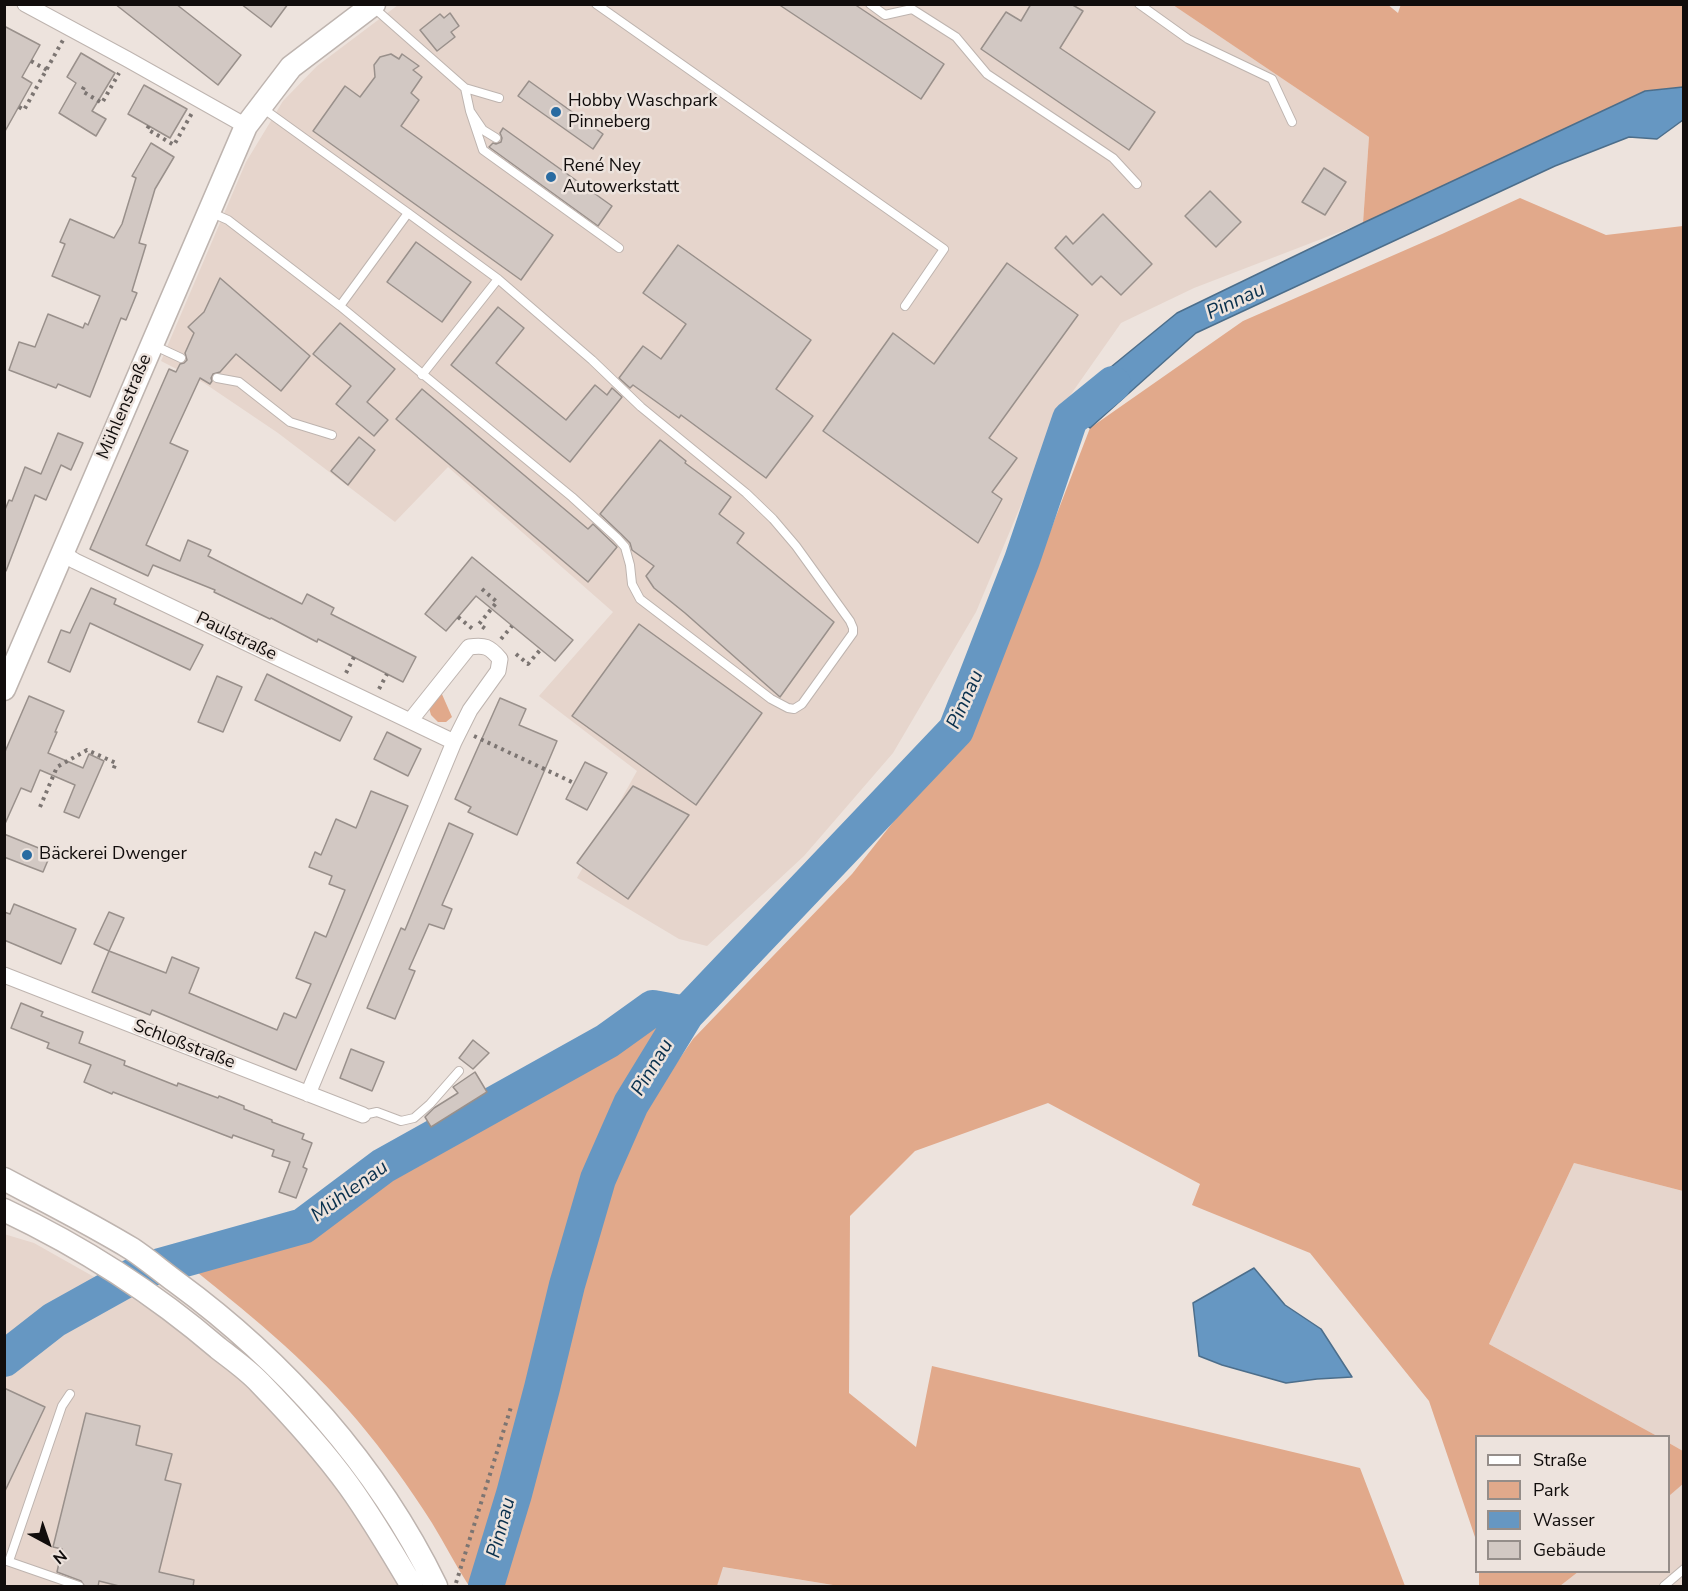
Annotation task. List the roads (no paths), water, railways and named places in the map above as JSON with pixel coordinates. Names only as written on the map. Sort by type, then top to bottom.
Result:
[{"type":"main road","name":"Mühlenstraße","points":[[4,689],[246,126],[291,68],[373,5]]},
{"type":"main road","points":[[4,1179],[134,1251],[207,1304],[275,1365],[326,1421],[369,1474],[405,1529],[436,1587]]},
{"type":"main road","points":[[4,1210],[42,1228],[188,1322],[258,1381],[315,1443],[348,1485],[384,1538],[412,1587]]},
{"type":"street","points":[[25,4],[246,126]]},
{"type":"street","name":"Paulstraße","points":[[62,553],[410,721],[457,736]]},
{"type":"street","points":[[308,1094],[457,736],[470,710],[498,671],[500,659],[493,650],[483,645],[469,647],[410,721]]},
{"type":"street","name":"Schloßstraße","points":[[4,975],[363,1115]]},
{"type":"lane","points":[[596,4],[944,249],[905,306]]},
{"type":"lane","points":[[870,4],[885,15],[912,9],[956,38],[987,74],[1113,158],[1137,184]]},
{"type":"lane","points":[[1139,4],[1188,39],[1272,79],[1292,122]]},
{"type":"lane","points":[[373,5],[465,88],[499,98]]},
{"type":"lane","points":[[465,88],[483,150],[619,248]]},
{"type":"lane","points":[[208,212],[228,220],[340,306],[572,496],[625,547],[632,584],[640,598],[771,699],[794,709],[802,704],[853,633],[854,628],[796,546],[773,519],[746,493],[641,407],[592,360],[498,279],[260,107]]},
{"type":"lane","points":[[470,111],[483,130],[496,138]]},
{"type":"lane","points":[[340,306],[408,213]]},
{"type":"lane","points":[[422,375],[498,279]]},
{"type":"lane","points":[[152,344],[181,358]]},
{"type":"lane","points":[[217,378],[239,382],[290,422],[332,435]]},
{"type":"lane","points":[[363,1115],[377,1113],[401,1122],[414,1118],[430,1104],[459,1071]]},
{"type":"lane","points":[[70,1394],[62,1406],[7,1561],[79,1587]]},
{"type":"lane","points":[[1664,1587],[1683,1569]]},
{"type":"water","points":[[1683,87],[1683,120],[1657,139],[1629,137],[1555,166],[1196,333],[1090,428],[1062,407],[1177,313],[1645,91]]},
{"type":"water","points":[[1254,1268],[1285,1305],[1321,1329],[1352,1377],[1286,1383],[1199,1356],[1193,1303]]},
{"type":"waterway","name":"Pinnau","points":[[486,1586],[514,1494],[567,1285],[598,1179],[631,1104],[686,1014],[956,730],[1022,560],[1070,419],[1113,384]]},
{"type":"waterway","name":"Mühlenau","points":[[4,1359],[54,1320],[142,1271],[303,1226],[383,1166],[607,1041],[653,1008],[686,1014]]},
{"type":"place","name":"Hobby Waschpark Pinneberg","points":[[556,112]]},
{"type":"place","name":"René Ney Autowerkstatt","points":[[551,177]]},
{"type":"place","name":"Bäckerei Dwenger","points":[[27,855]]}]
